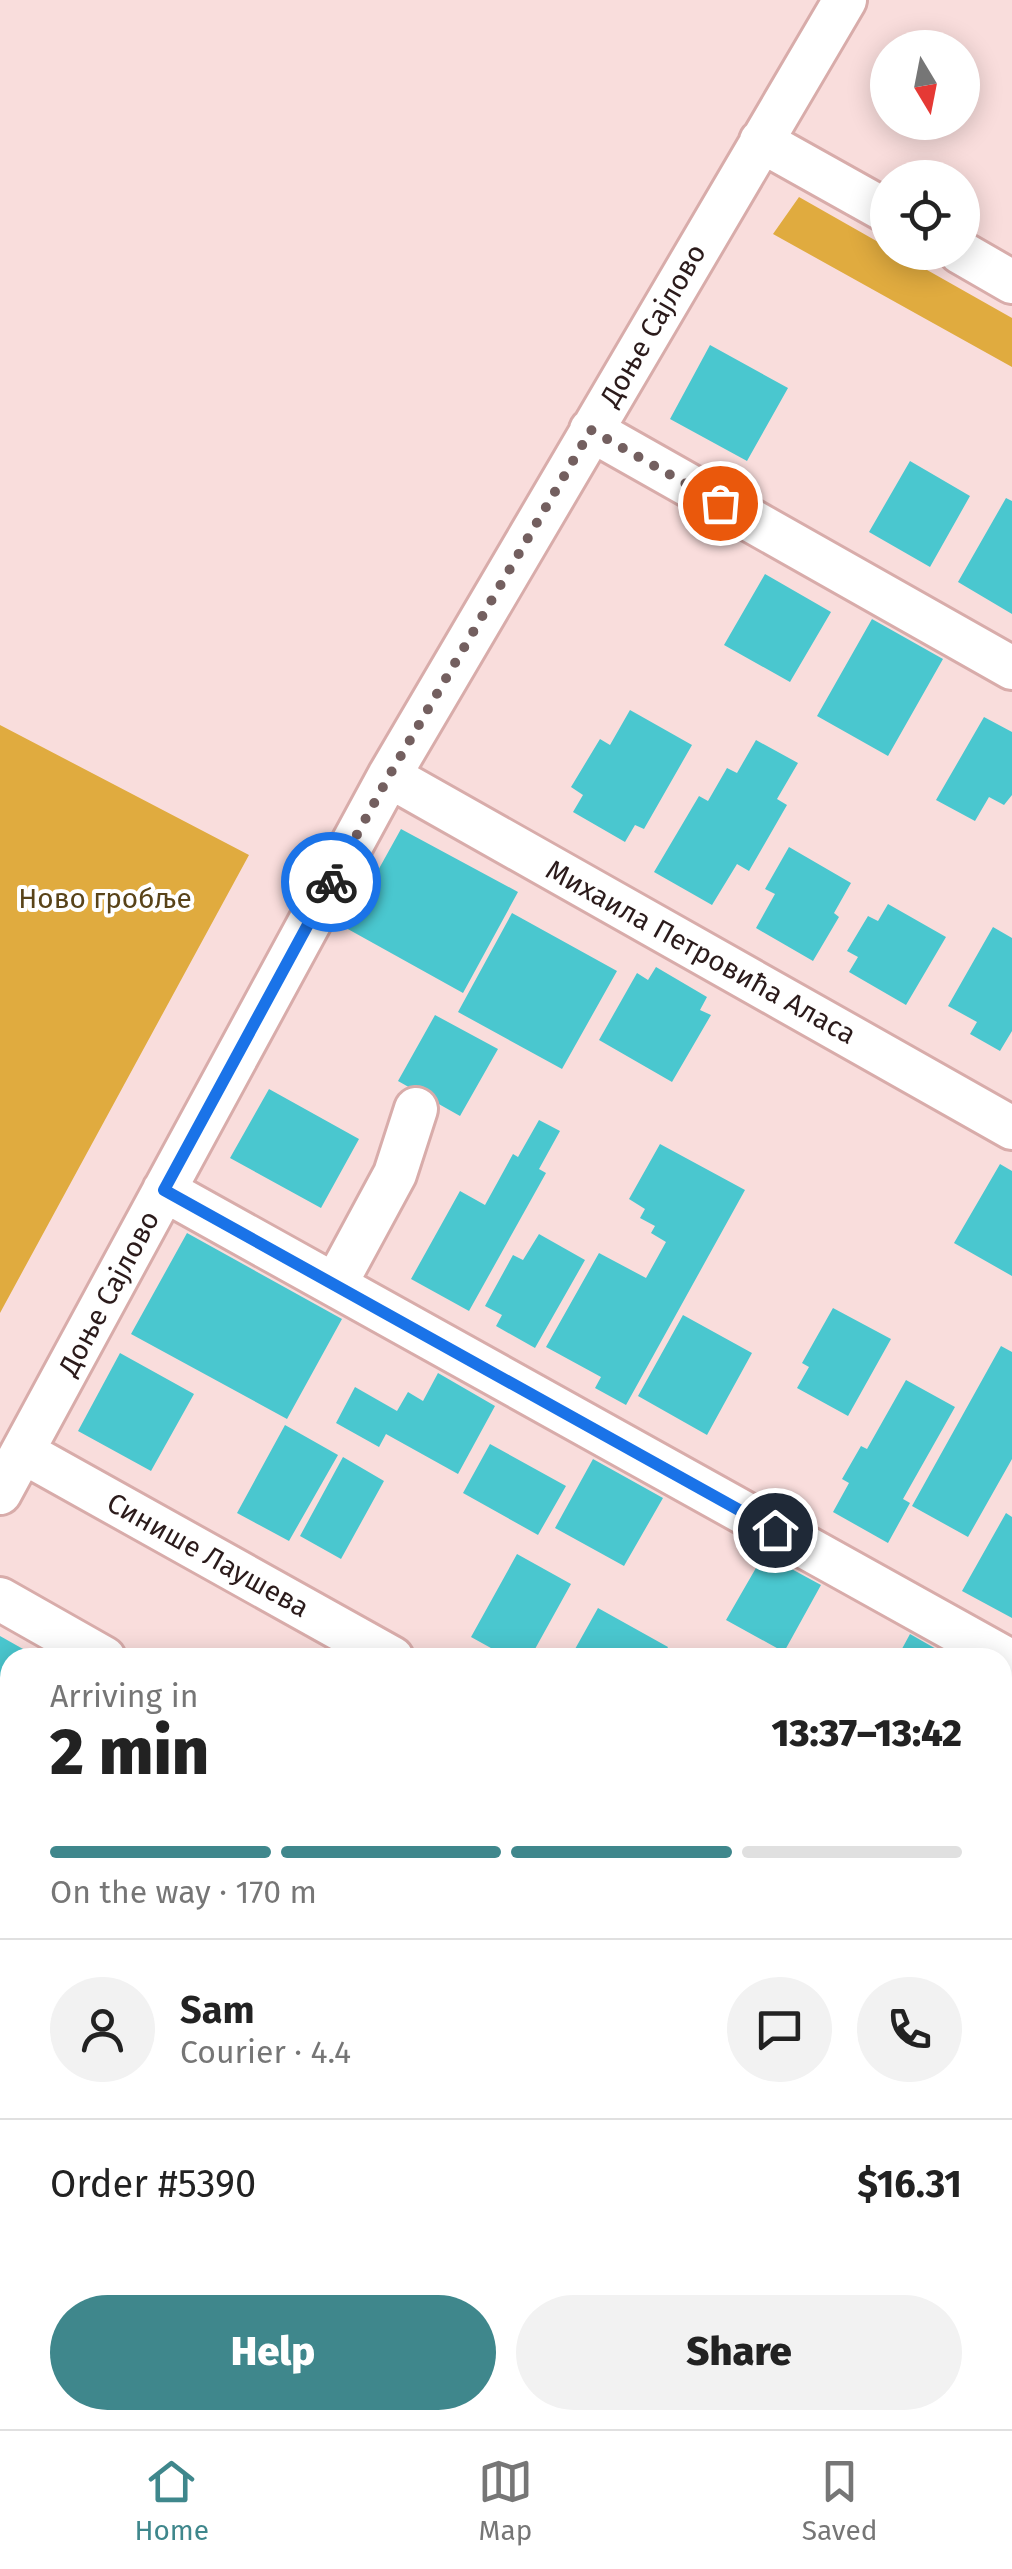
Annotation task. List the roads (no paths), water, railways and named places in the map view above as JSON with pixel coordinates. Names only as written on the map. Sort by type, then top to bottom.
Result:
[{"type":"street","name":"Доње Сајлово","points":[[0,1493],[389,776],[845,0]]},
{"type":"street","points":[[761,141],[870,202]]},
{"type":"street","points":[[980,264],[1012,282]]},
{"type":"street","points":[[591,430],[1012,668]]},
{"type":"street","name":"Михаила Петровића Аласа","points":[[389,776],[1012,1128]]},
{"type":"street","points":[[334,1286],[395,1174],[416,1109]]},
{"type":"street","points":[[164,1190],[987,1648]]},
{"type":"street","name":"Синише Лаушева","points":[[23,1452],[374,1648]]},
{"type":"street","points":[[0,1600],[86,1648]]},
{"type":"park label","name":"Ново гробље","points":[[105,898]]}]
